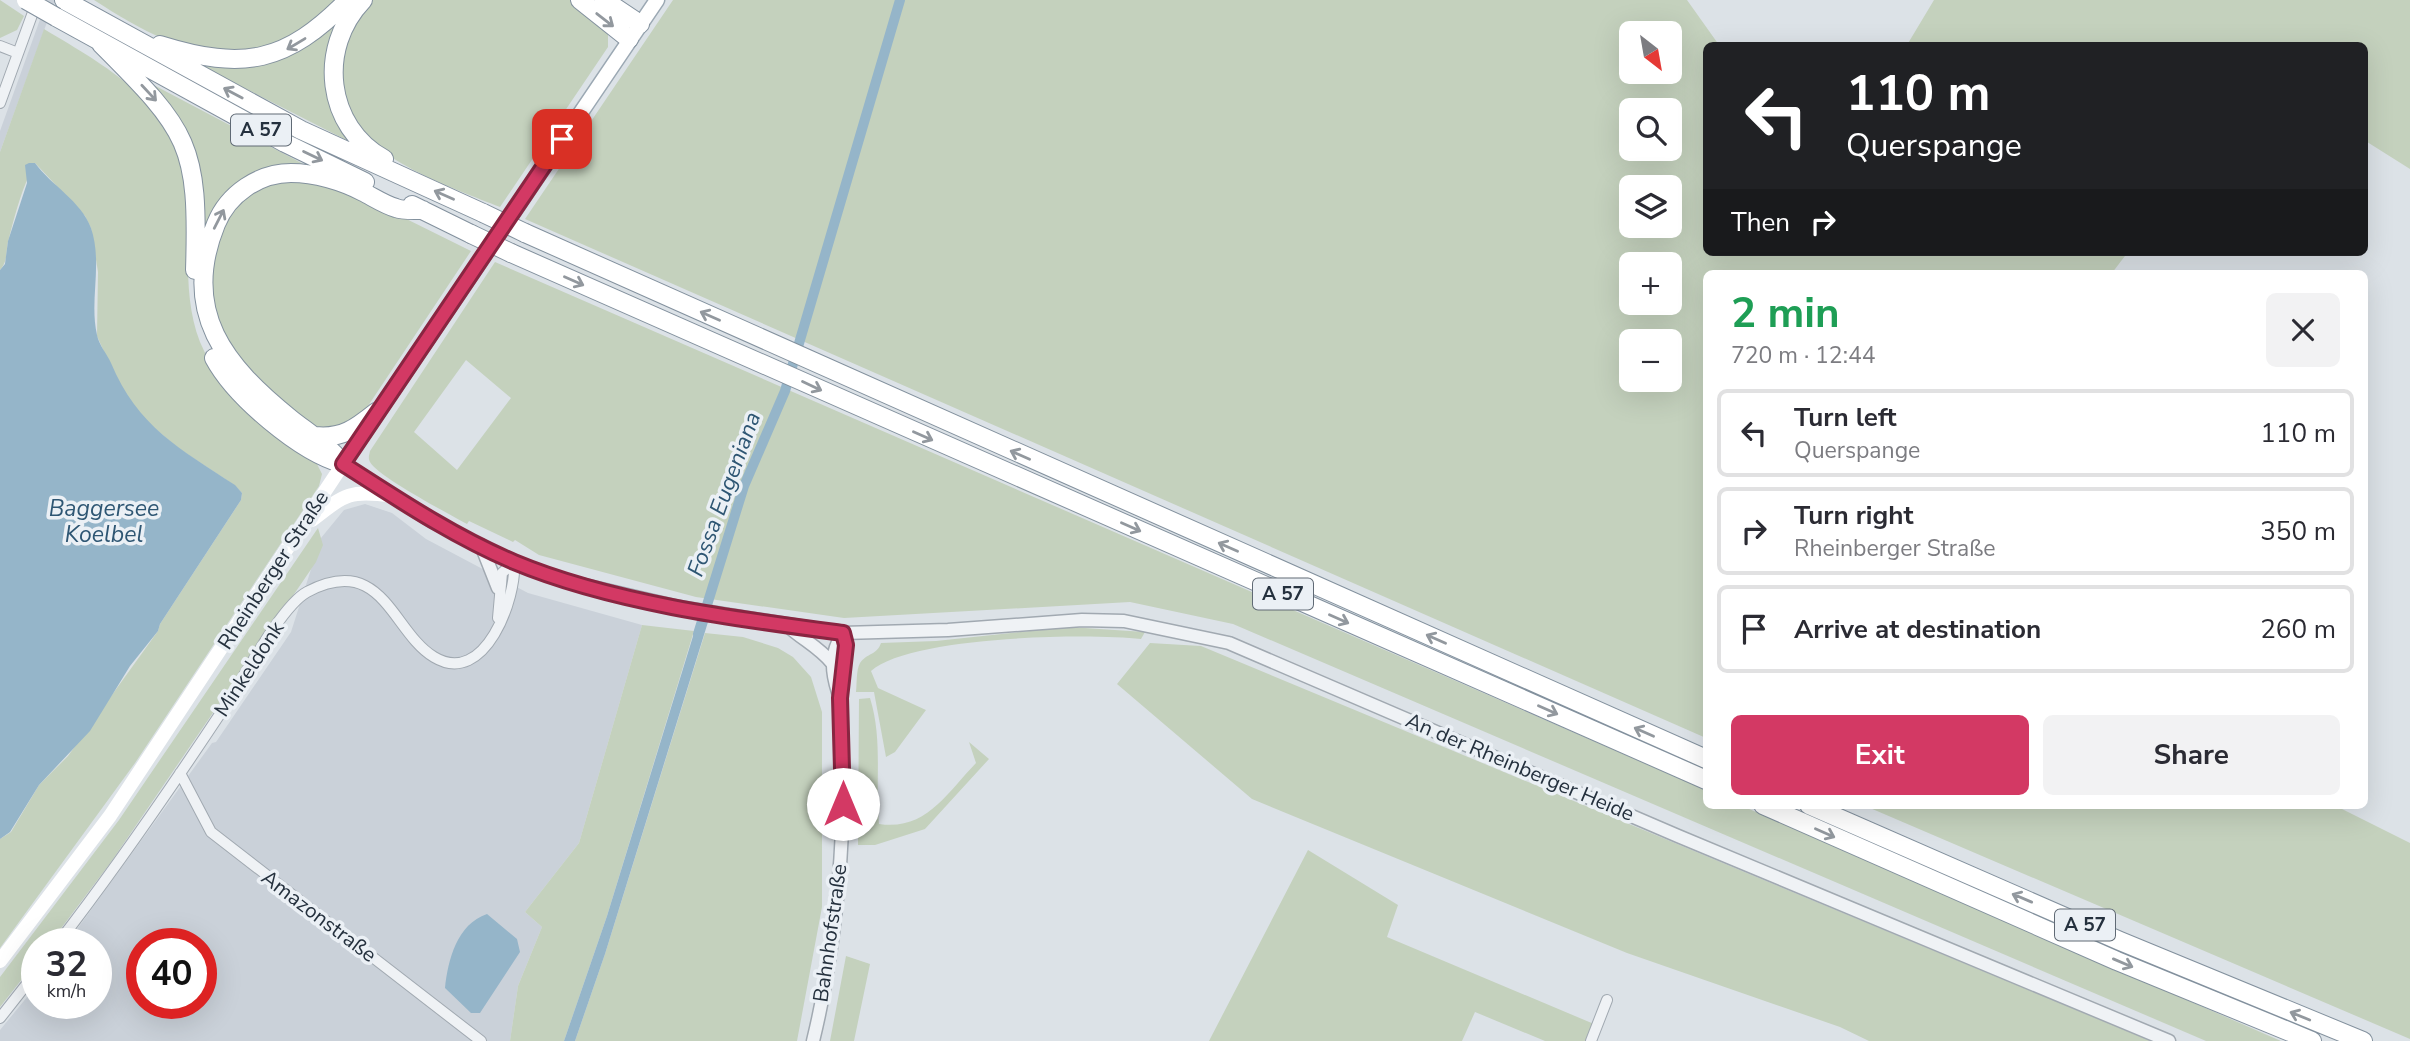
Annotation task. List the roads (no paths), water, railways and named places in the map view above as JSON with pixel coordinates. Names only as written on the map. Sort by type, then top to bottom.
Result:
[{"type":"highway","name":"A 57","points":[[26,0],[101,44],[285,143],[511,253],[1703,779]]},
{"type":"highway","name":"A 57","points":[[65,0],[301,130],[404,178],[864,386],[1703,758]]},
{"type":"highway","points":[[124,34],[205,58],[235,61],[261,59],[285,51],[308,37],[348,0]]},
{"type":"highway","points":[[363,0],[344,27],[335,53],[332,71],[335,93],[342,116],[359,140],[395,166],[404,178]]},
{"type":"highway","points":[[580,0],[634,32]]},
{"type":"highway","points":[[604,0],[634,32]]},
{"type":"highway","points":[[101,44],[151,94],[184,141],[195,183],[197,307],[200,325],[216,361],[230,382],[297,441],[326,459],[343,464]]},
{"type":"highway","points":[[343,464],[332,449],[239,373],[215,337],[205,297],[205,271],[211,236],[219,217],[232,199],[250,185],[288,173],[303,173],[342,184],[396,208],[423,210]]},
{"type":"highway","points":[[315,436],[327,438],[353,431],[376,412]]},
{"type":"highway","name":"A 57","points":[[1772,809],[2117,961],[2312,1041]]},
{"type":"highway","name":"A 57","points":[[1818,809],[2120,941],[2363,1041]]},
{"type":"main road","name":"Rheinberger Straße","points":[[0,961],[110,816],[376,412],[657,0]]},
{"type":"main road","points":[[302,527],[342,496],[359,491],[392,496]]},
{"type":"street","points":[[0,103],[37,0]]},
{"type":"street","points":[[0,46],[18,53]]},
{"type":"street","name":"An der Rheinberger Heide","points":[[343,464],[430,521],[514,562],[567,581],[679,607],[843,633],[948,630],[1082,620],[1134,623],[1229,643],[1678,836],[2169,1041]]},
{"type":"street","points":[[481,545],[498,588]]},
{"type":"street","points":[[498,629],[498,588],[502,573],[514,562]]},
{"type":"street","name":"Minkeldonk","points":[[69,928],[180,773],[294,602],[318,587],[351,584],[371,590],[393,609],[428,653],[445,662],[462,661],[482,652],[498,629],[515,577],[514,562]]},
{"type":"street","points":[[788,626],[801,638],[813,643],[832,663]]},
{"type":"street","points":[[832,663],[834,646],[843,633]]},
{"type":"street","name":"Bahnhofstraße","points":[[840,698],[846,657],[843,633]]},
{"type":"street","name":"Bahnhofstraße","points":[[813,1041],[831,950],[841,854],[843,763],[840,698],[832,663]]},
{"type":"street","name":"Amazonstraße","points":[[180,773],[211,832],[481,1041]]},
{"type":"street","points":[[0,1018],[21,991]]},
{"type":"street","points":[[1591,1041],[1607,1000]]},
{"type":"water","name":"Baggersee Koelbel","points":[[35,163],[73,201],[91,228],[96,255],[94,309],[97,335],[134,404],[162,434],[235,485],[242,493],[241,500],[158,631],[130,666],[90,731],[39,785],[10,832],[0,839],[0,270],[5,264],[8,241],[27,183],[25,165]]},
{"type":"water","points":[[698,620],[708,622],[605,954],[575,1041],[564,1041],[607,916]]},
{"type":"water","points":[[487,914],[517,939],[520,952],[480,1013],[471,1013],[445,988],[446,977],[461,934],[477,919]]},
{"type":"waterway","name":"Fossa Eugeniana","points":[[698,634],[744,486],[785,391],[900,0]]}]
